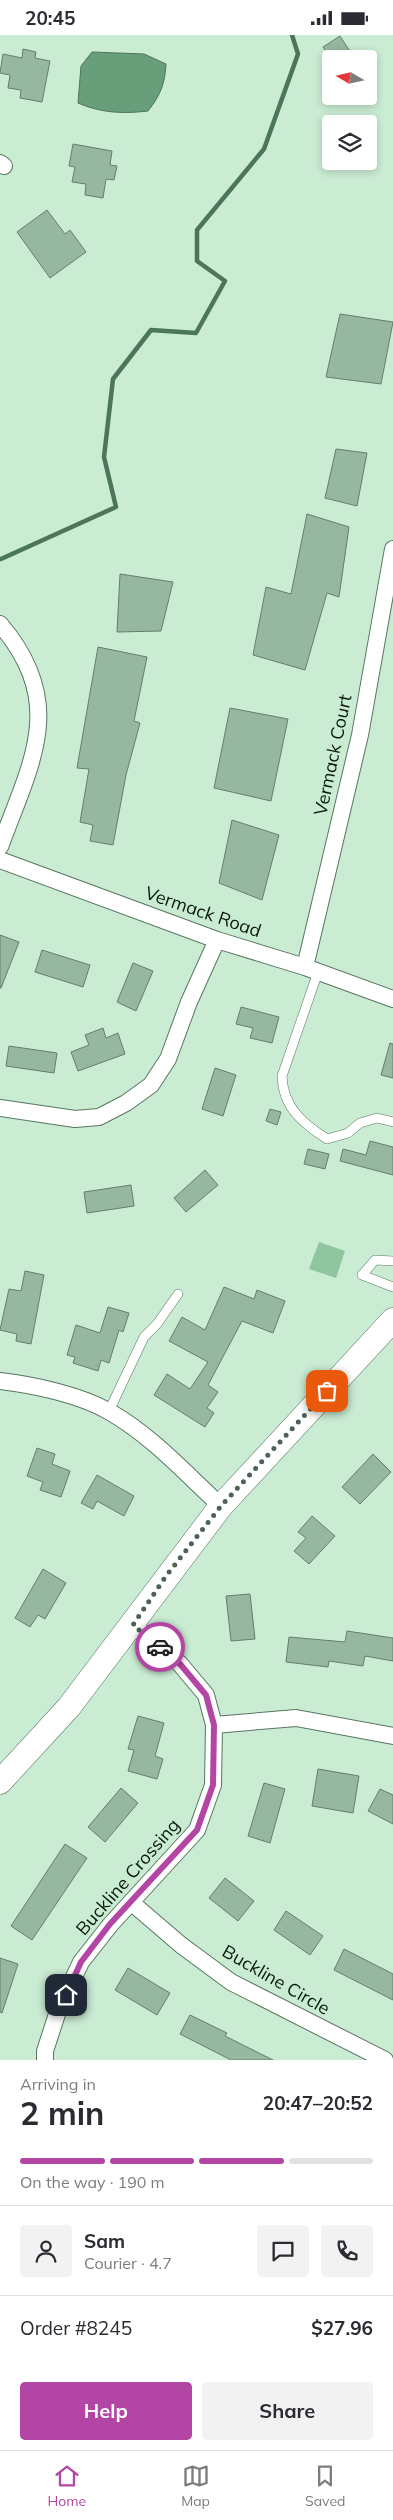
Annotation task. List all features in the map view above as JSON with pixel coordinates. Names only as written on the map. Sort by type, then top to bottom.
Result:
[{"type":"street","name":"Vermack Court","points":[[311,969],[360,735],[393,549]]},
{"type":"street","points":[[0,624],[16,643],[27,662],[39,710],[39,733],[34,756],[0,847]]},
{"type":"street","name":"Vermack Road","points":[[0,860],[217,940],[311,969],[393,999]]},
{"type":"street","points":[[0,1108],[76,1119],[99,1117],[126,1103],[151,1085],[168,1059],[189,1002],[217,940]]},
{"type":"street","points":[[0,1782],[69,1707],[133,1625],[166,1576],[221,1506],[393,1320]]},
{"type":"street","points":[[0,1381],[69,1395],[109,1411],[142,1434],[221,1506]]},
{"type":"street","name":"Buckline Crossing","points":[[45,2060],[45,2051],[58,2011],[81,1962],[110,1924],[132,1903],[197,1830],[213,1785],[214,1725],[206,1695],[180,1664],[133,1625]]},
{"type":"street","points":[[214,1725],[296,1718],[393,1736]]},
{"type":"street","name":"Buckline Circle","points":[[132,1903],[181,1945],[231,1982],[384,2060]]},
{"type":"lane","points":[[311,969],[282,1076],[282,1091],[290,1109],[312,1129],[327,1139],[348,1133],[360,1123],[377,1118],[393,1122]]},
{"type":"lane","points":[[393,1261],[375,1260],[362,1275],[393,1287]]},
{"type":"lane","points":[[109,1411],[144,1337],[157,1324],[178,1294]]},
{"type":"shaded area","points":[[92,52],[144,54],[166,64],[161,89],[148,111],[112,112],[78,103],[81,66]]},
{"type":"shaded area","points":[[319,1242],[345,1251],[336,1278],[309,1269]]},
{"type":"building","points":[[340,36],[349,50],[325,50],[323,47]]},
{"type":"building","points":[[23,49],[36,52],[35,58],[50,61],[42,102],[20,98],[21,90],[8,88],[10,75],[0,73],[3,54],[22,58]]},
{"type":"building","points":[[73,144],[112,151],[110,165],[117,166],[114,180],[106,179],[103,198],[85,195],[86,184],[72,182],[75,167],[69,166]]},
{"type":"building","points":[[47,210],[65,234],[70,230],[86,252],[50,278],[17,232]]},
{"type":"building","points":[[340,314],[393,322],[381,384],[326,377]]},
{"type":"building","points":[[336,449],[367,453],[357,506],[325,498]]},
{"type":"building","points":[[307,514],[349,527],[339,597],[327,593],[305,670],[253,655],[266,587],[291,594]]},
{"type":"building","points":[[120,574],[173,582],[161,631],[117,632]]},
{"type":"building","points":[[98,647],[147,657],[134,721],[140,723],[126,775],[113,845],[90,841],[93,825],[80,822],[89,769],[77,768]]},
{"type":"building","points":[[230,708],[288,719],[271,801],[214,788]]},
{"type":"building","points":[[232,820],[279,835],[262,900],[219,883]]},
{"type":"building","points":[[0,935],[19,942],[1,988],[0,988]]},
{"type":"building","points":[[42,950],[90,965],[83,987],[35,972]]},
{"type":"building","points":[[133,963],[153,971],[136,1011],[117,1002]]},
{"type":"building","points":[[241,1007],[279,1017],[272,1043],[250,1038],[253,1028],[236,1024]]},
{"type":"building","points":[[103,1028],[106,1038],[118,1033],[125,1054],[78,1071],[71,1052],[89,1045],[85,1035]]},
{"type":"building","points":[[390,1043],[393,1044],[393,1078],[381,1075]]},
{"type":"building","points":[[9,1046],[57,1053],[54,1073],[6,1066]]},
{"type":"building","points":[[215,1068],[236,1075],[223,1116],[202,1109]]},
{"type":"building","points":[[270,1109],[281,1112],[277,1125],[266,1121]]},
{"type":"building","points":[[370,1141],[393,1147],[393,1175],[340,1161],[343,1149],[366,1155]]},
{"type":"building","points":[[308,1149],[329,1154],[325,1169],[304,1164]]},
{"type":"building","points":[[205,1170],[218,1185],[186,1212],[174,1198]]},
{"type":"building","points":[[131,1185],[134,1206],[87,1213],[84,1192]]},
{"type":"building","points":[[25,1271],[44,1275],[31,1344],[16,1341],[17,1334],[0,1330],[9,1289],[21,1291]]},
{"type":"building","points":[[224,1287],[254,1299],[257,1290],[285,1301],[273,1333],[242,1321],[208,1385],[218,1392],[207,1408],[214,1413],[205,1427],[154,1395],[167,1374],[190,1389],[208,1362],[169,1341],[182,1317],[205,1330]]},
{"type":"building","points":[[108,1307],[129,1313],[123,1332],[119,1330],[109,1363],[101,1360],[98,1371],[73,1363],[75,1357],[67,1355],[76,1325],[100,1333]]},
{"type":"building","points":[[37,1448],[55,1454],[52,1464],[70,1471],[61,1497],[40,1490],[43,1482],[27,1476]]},
{"type":"building","points":[[373,1454],[391,1472],[360,1504],[342,1487]]},
{"type":"building","points":[[97,1475],[134,1496],[124,1516],[97,1501],[93,1509],[81,1503]]},
{"type":"building","points":[[312,1516],[335,1536],[309,1564],[294,1551],[306,1538],[298,1532]]},
{"type":"building","points":[[43,1569],[66,1583],[45,1619],[38,1615],[30,1627],[15,1618]]},
{"type":"building","points":[[250,1594],[255,1639],[231,1641],[226,1596]]},
{"type":"building","points":[[347,1631],[393,1638],[393,1661],[365,1656],[363,1666],[329,1661],[328,1667],[286,1662],[289,1637],[345,1642]]},
{"type":"building","points":[[138,1716],[164,1723],[155,1756],[163,1759],[157,1779],[128,1771],[134,1750],[128,1749]]},
{"type":"building","points":[[318,1769],[359,1776],[353,1813],[312,1806]]},
{"type":"building","points":[[264,1783],[285,1789],[270,1843],[248,1836]]},
{"type":"building","points":[[121,1788],[138,1803],[105,1842],[88,1827]]},
{"type":"building","points":[[380,1789],[393,1795],[393,1824],[368,1811]]},
{"type":"building","points":[[65,1844],[87,1858],[32,1940],[11,1926]]},
{"type":"building","points":[[225,1878],[254,1901],[238,1921],[209,1898]]},
{"type":"building","points":[[286,1911],[323,1936],[310,1955],[274,1930]]},
{"type":"building","points":[[344,1949],[393,1974],[393,2000],[334,1970]]},
{"type":"building","points":[[0,1958],[18,1964],[2,2013],[0,2012]]},
{"type":"building","points":[[128,1968],[170,1993],[157,2015],[115,1990]]},
{"type":"building","points":[[190,2015],[227,2033],[225,2036],[273,2060],[231,2060],[180,2034]]},
{"type":"waterway","points":[[1,559],[116,507],[104,457],[113,379],[151,330],[196,333],[225,281],[197,261],[197,230],[264,149],[298,54],[292,35]]},
{"type":"way so far","points":[[160,1647],[133,1625],[166,1576],[221,1506],[327,1391]]},
{"type":"route","points":[[66,1995],[81,1962],[110,1924],[132,1903],[197,1830],[213,1785],[214,1725],[206,1695],[180,1664],[160,1647]]}]
